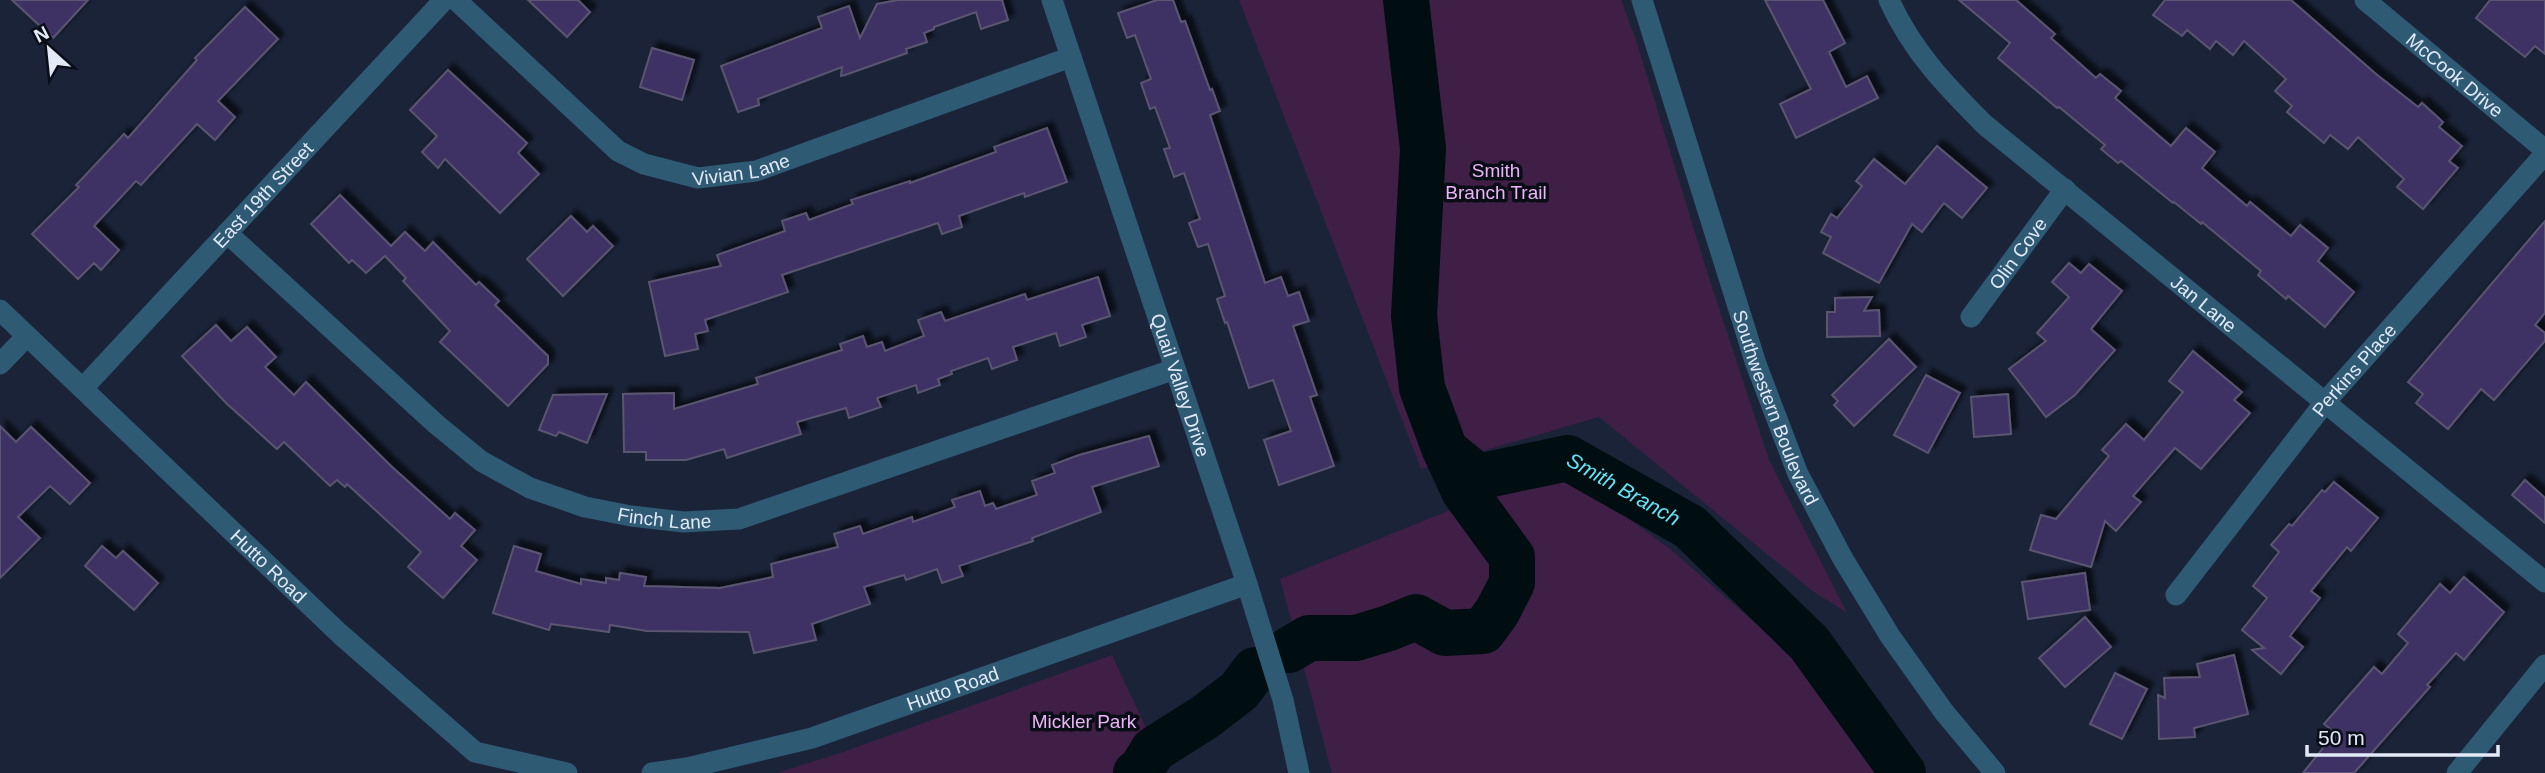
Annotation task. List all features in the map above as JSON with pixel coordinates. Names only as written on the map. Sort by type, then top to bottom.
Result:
[{"type":"street","name":"East 19th Street","points":[[83,388],[444,0]]},
{"type":"street","name":"Vivian Lane","points":[[456,0],[618,151],[643,164],[698,178],[756,171],[1071,57]]},
{"type":"street","name":"Quail Valley Drive","points":[[1052,0],[1247,584],[1283,700],[1299,773]]},
{"type":"street","name":"Southwestern Boulevard","points":[[1642,0],[1756,364],[1798,474],[1843,559],[1890,636],[1944,712],[1994,773]]},
{"type":"street","name":"Jan Lane","points":[[1889,0],[1900,24],[1935,74],[1985,125],[2545,582]]},
{"type":"street","name":"McCook Drive","points":[[2365,0],[2545,152]]},
{"type":"street","name":"Perkins Place","points":[[2175,595],[2326,401],[2545,152]]},
{"type":"street","name":"Olin Cove","points":[[1971,317],[2065,189]]},
{"type":"street","name":"Finch Lane","points":[[227,233],[436,424],[481,461],[530,488],[585,507],[631,516],[684,522],[739,519],[1175,369]]},
{"type":"street","name":"Hutto Road","points":[[0,310],[340,634],[475,752],[567,773]]},
{"type":"street","points":[[0,364],[27,336]]},
{"type":"street","name":"Hutto Road","points":[[652,773],[687,768],[812,738],[1247,584]]},
{"type":"street","points":[[2457,773],[2545,665]]},
{"type":"green space","name":"Smith Branch Trail","points":[[1239,0],[1621,0],[1769,460],[1847,613],[1811,590],[1599,417],[1421,469]]},
{"type":"green space","points":[[1549,470],[1591,491],[1670,549],[1924,773],[1332,773],[1280,579]]},
{"type":"green space","name":"Mickler Park","points":[[1112,655],[1167,773],[777,773],[843,752]]},
{"type":"building","points":[[12,0],[88,0],[53,38]]},
{"type":"building","points":[[528,0],[578,0],[590,12],[567,37]]},
{"type":"building","points":[[898,0],[1002,0],[1008,20],[981,29],[976,12],[934,27],[924,33],[927,42],[906,49],[907,53],[841,76],[842,67],[758,99],[759,105],[738,112],[721,66],[822,28],[818,17],[849,6],[860,38],[877,4]]},
{"type":"building","points":[[1157,0],[1173,0],[1181,22],[1185,21],[1210,90],[1212,89],[1220,111],[1210,115],[1265,283],[1281,277],[1288,296],[1299,292],[1309,321],[1293,326],[1317,395],[1310,397],[1334,466],[1279,485],[1264,440],[1291,431],[1273,380],[1249,388],[1217,299],[1225,296],[1208,244],[1198,247],[1189,223],[1200,219],[1184,173],[1174,177],[1164,149],[1170,148],[1155,107],[1150,109],[1141,83],[1151,79],[1135,35],[1127,38],[1118,13]]},
{"type":"building","points":[[1765,0],[1823,0],[1845,43],[1829,52],[1846,87],[1867,76],[1878,98],[1796,138],[1780,104],[1811,89]]},
{"type":"building","points":[[1959,0],[2016,0],[2055,34],[2051,38],[2096,78],[2100,74],[2121,91],[2115,98],[2171,146],[2186,128],[2215,152],[2202,168],[2247,206],[2250,202],[2291,236],[2300,225],[2328,248],[2318,261],[2354,292],[2325,327],[2288,296],[2286,299],[2258,275],[2261,271],[2202,222],[2201,224],[2173,203],[2121,161],[2118,163],[2101,149],[2105,145],[1998,58],[2010,43]]},
{"type":"building","points":[[2165,0],[2291,0],[2376,74],[2418,107],[2422,103],[2443,122],[2439,127],[2462,146],[2449,161],[2458,168],[2423,209],[2397,187],[2404,179],[2358,137],[2348,149],[2330,135],[2324,143],[2287,112],[2292,106],[2275,91],[2286,79],[2244,41],[2233,55],[2216,41],[2210,49],[2187,30],[2182,36],[2153,15]]},
{"type":"building","points":[[2490,0],[2545,0],[2545,54],[2535,46],[2525,57],[2476,18]]},
{"type":"building","points":[[245,7],[278,39],[218,101],[235,117],[215,140],[197,124],[141,185],[136,181],[94,226],[119,250],[101,270],[94,263],[78,279],[32,234],[79,187],[76,185],[124,134],[128,138],[197,60],[195,58]]},
{"type":"building","points":[[652,48],[694,60],[682,100],[640,87]]},
{"type":"building","points":[[448,70],[527,143],[518,153],[539,174],[500,213],[445,159],[438,168],[422,152],[437,136],[410,110]]},
{"type":"building","points":[[1047,128],[1067,182],[1025,197],[1024,193],[959,216],[962,227],[942,234],[938,223],[782,275],[788,292],[705,320],[708,331],[695,334],[698,349],[665,356],[649,282],[721,266],[717,255],[785,231],[782,221],[806,213],[809,220],[853,204],[851,200],[910,183],[996,152],[994,147]]},
{"type":"building","points":[[1937,146],[1987,188],[1962,218],[1944,203],[1922,232],[1912,224],[1879,283],[1823,253],[1831,237],[1821,232],[1831,214],[1837,218],[1862,186],[1856,181],[1874,159],[1905,184]]},
{"type":"building","points":[[340,195],[391,246],[405,232],[425,251],[433,242],[476,285],[479,282],[499,301],[495,305],[548,356],[548,364],[508,406],[440,342],[450,331],[403,281],[406,278],[385,256],[366,273],[352,260],[349,263],[311,224]]},
{"type":"building","points":[[571,216],[587,232],[593,226],[613,246],[563,296],[527,259]]},
{"type":"building","points":[[2545,221],[2545,313],[2535,325],[2545,333],[2545,341],[2494,400],[2481,389],[2448,429],[2416,403],[2423,394],[2408,382]]},
{"type":"building","points":[[2069,263],[2081,273],[2089,264],[2122,291],[2091,329],[2115,350],[2075,395],[2046,417],[2009,369],[2046,341],[2037,333],[2069,297],[2052,282]]},
{"type":"building","points":[[1098,277],[1110,316],[1082,325],[1086,337],[1060,346],[1056,333],[1013,347],[1017,360],[992,369],[988,358],[951,371],[952,374],[938,379],[940,385],[918,393],[916,385],[877,398],[881,407],[849,418],[846,408],[797,422],[801,434],[727,458],[724,449],[686,460],[646,460],[646,452],[624,452],[623,394],[674,393],[674,409],[758,384],[756,378],[842,350],[840,344],[863,336],[867,347],[882,342],[885,351],[924,336],[918,320],[941,312],[945,321],[1025,294],[1027,300]]},
{"type":"building","points":[[1872,297],[1864,311],[1879,310],[1880,336],[1827,337],[1827,312],[1835,312],[1835,298]]},
{"type":"building","points":[[216,325],[231,341],[247,327],[276,357],[265,367],[294,395],[306,382],[391,466],[450,519],[455,513],[475,530],[461,546],[477,560],[443,598],[408,567],[421,552],[347,484],[345,487],[337,480],[330,486],[284,442],[277,449],[226,403],[182,356]]},
{"type":"building","points":[[1889,339],[1916,367],[1854,426],[1834,405],[1838,401],[1832,395]]},
{"type":"building","points":[[2193,351],[2242,392],[2234,400],[2250,413],[2201,469],[2175,448],[2133,496],[2141,502],[2116,531],[2105,521],[2091,567],[2030,550],[2041,515],[2056,519],[2109,456],[2102,450],[2126,424],[2144,440],[2183,392],[2169,381]]},
{"type":"building","points":[[1926,375],[1960,393],[1928,453],[1894,435]]},
{"type":"building","points":[[607,394],[587,443],[559,432],[556,436],[539,430],[553,395]]},
{"type":"building","points":[[2008,394],[2011,434],[1974,437],[1971,397]]},
{"type":"building","points":[[0,426],[16,442],[31,427],[90,483],[70,504],[50,486],[18,517],[40,538],[0,578]]},
{"type":"building","points":[[1149,436],[1159,466],[1092,487],[1101,512],[1032,538],[1033,541],[959,566],[963,576],[942,583],[937,569],[906,580],[904,575],[864,587],[870,604],[812,624],[816,640],[754,653],[749,632],[647,631],[610,625],[609,632],[551,624],[549,630],[493,613],[514,546],[541,554],[536,571],[581,584],[581,579],[606,583],[606,578],[619,580],[620,573],[646,577],[644,586],[720,588],[773,577],[771,564],[838,547],[834,534],[860,526],[863,534],[912,517],[913,522],[955,507],[952,500],[980,491],[985,506],[993,503],[996,509],[1037,495],[1032,481],[1055,473],[1052,465]]},
{"type":"building","points":[[2525,480],[2545,498],[2545,523],[2512,495]]},
{"type":"building","points":[[2334,482],[2378,518],[2351,551],[2347,547],[2311,591],[2320,598],[2290,636],[2303,647],[2281,674],[2252,650],[2264,648],[2242,630],[2267,598],[2253,586],[2279,552],[2271,545],[2289,524],[2292,526],[2322,490],[2325,492]]},
{"type":"building","points":[[102,546],[116,558],[123,551],[158,583],[134,610],[85,566]]},
{"type":"building","points":[[2085,573],[2090,610],[2028,619],[2022,582]]},
{"type":"building","points":[[2464,577],[2504,612],[2464,660],[2456,653],[2427,685],[2430,687],[2354,773],[2303,773],[2335,733],[2324,724],[2374,667],[2382,674],[2408,643],[2398,634],[2440,584],[2450,593]]},
{"type":"building","points":[[2085,617],[2111,647],[2065,687],[2039,658]]},
{"type":"building","points":[[2234,655],[2248,714],[2194,728],[2195,737],[2159,739],[2158,695],[2165,698],[2164,678],[2200,677],[2197,664]]},
{"type":"building","points":[[2115,673],[2147,689],[2122,739],[2090,724]]},
{"type":"waterway","name":"Smith Branch","points":[[1406,0],[1423,149],[1414,316],[1422,388],[1445,450],[1478,477],[1568,458],[1690,527],[1809,643],[1903,773]]},
{"type":"waterway","points":[[1289,650],[1309,638],[1356,638],[1416,617],[1445,633],[1483,631],[1497,612],[1512,583],[1512,557],[1464,491],[1447,454]]},
{"type":"waterway","points":[[1136,773],[1141,770],[1153,750],[1205,717],[1239,691],[1255,670]]}]
